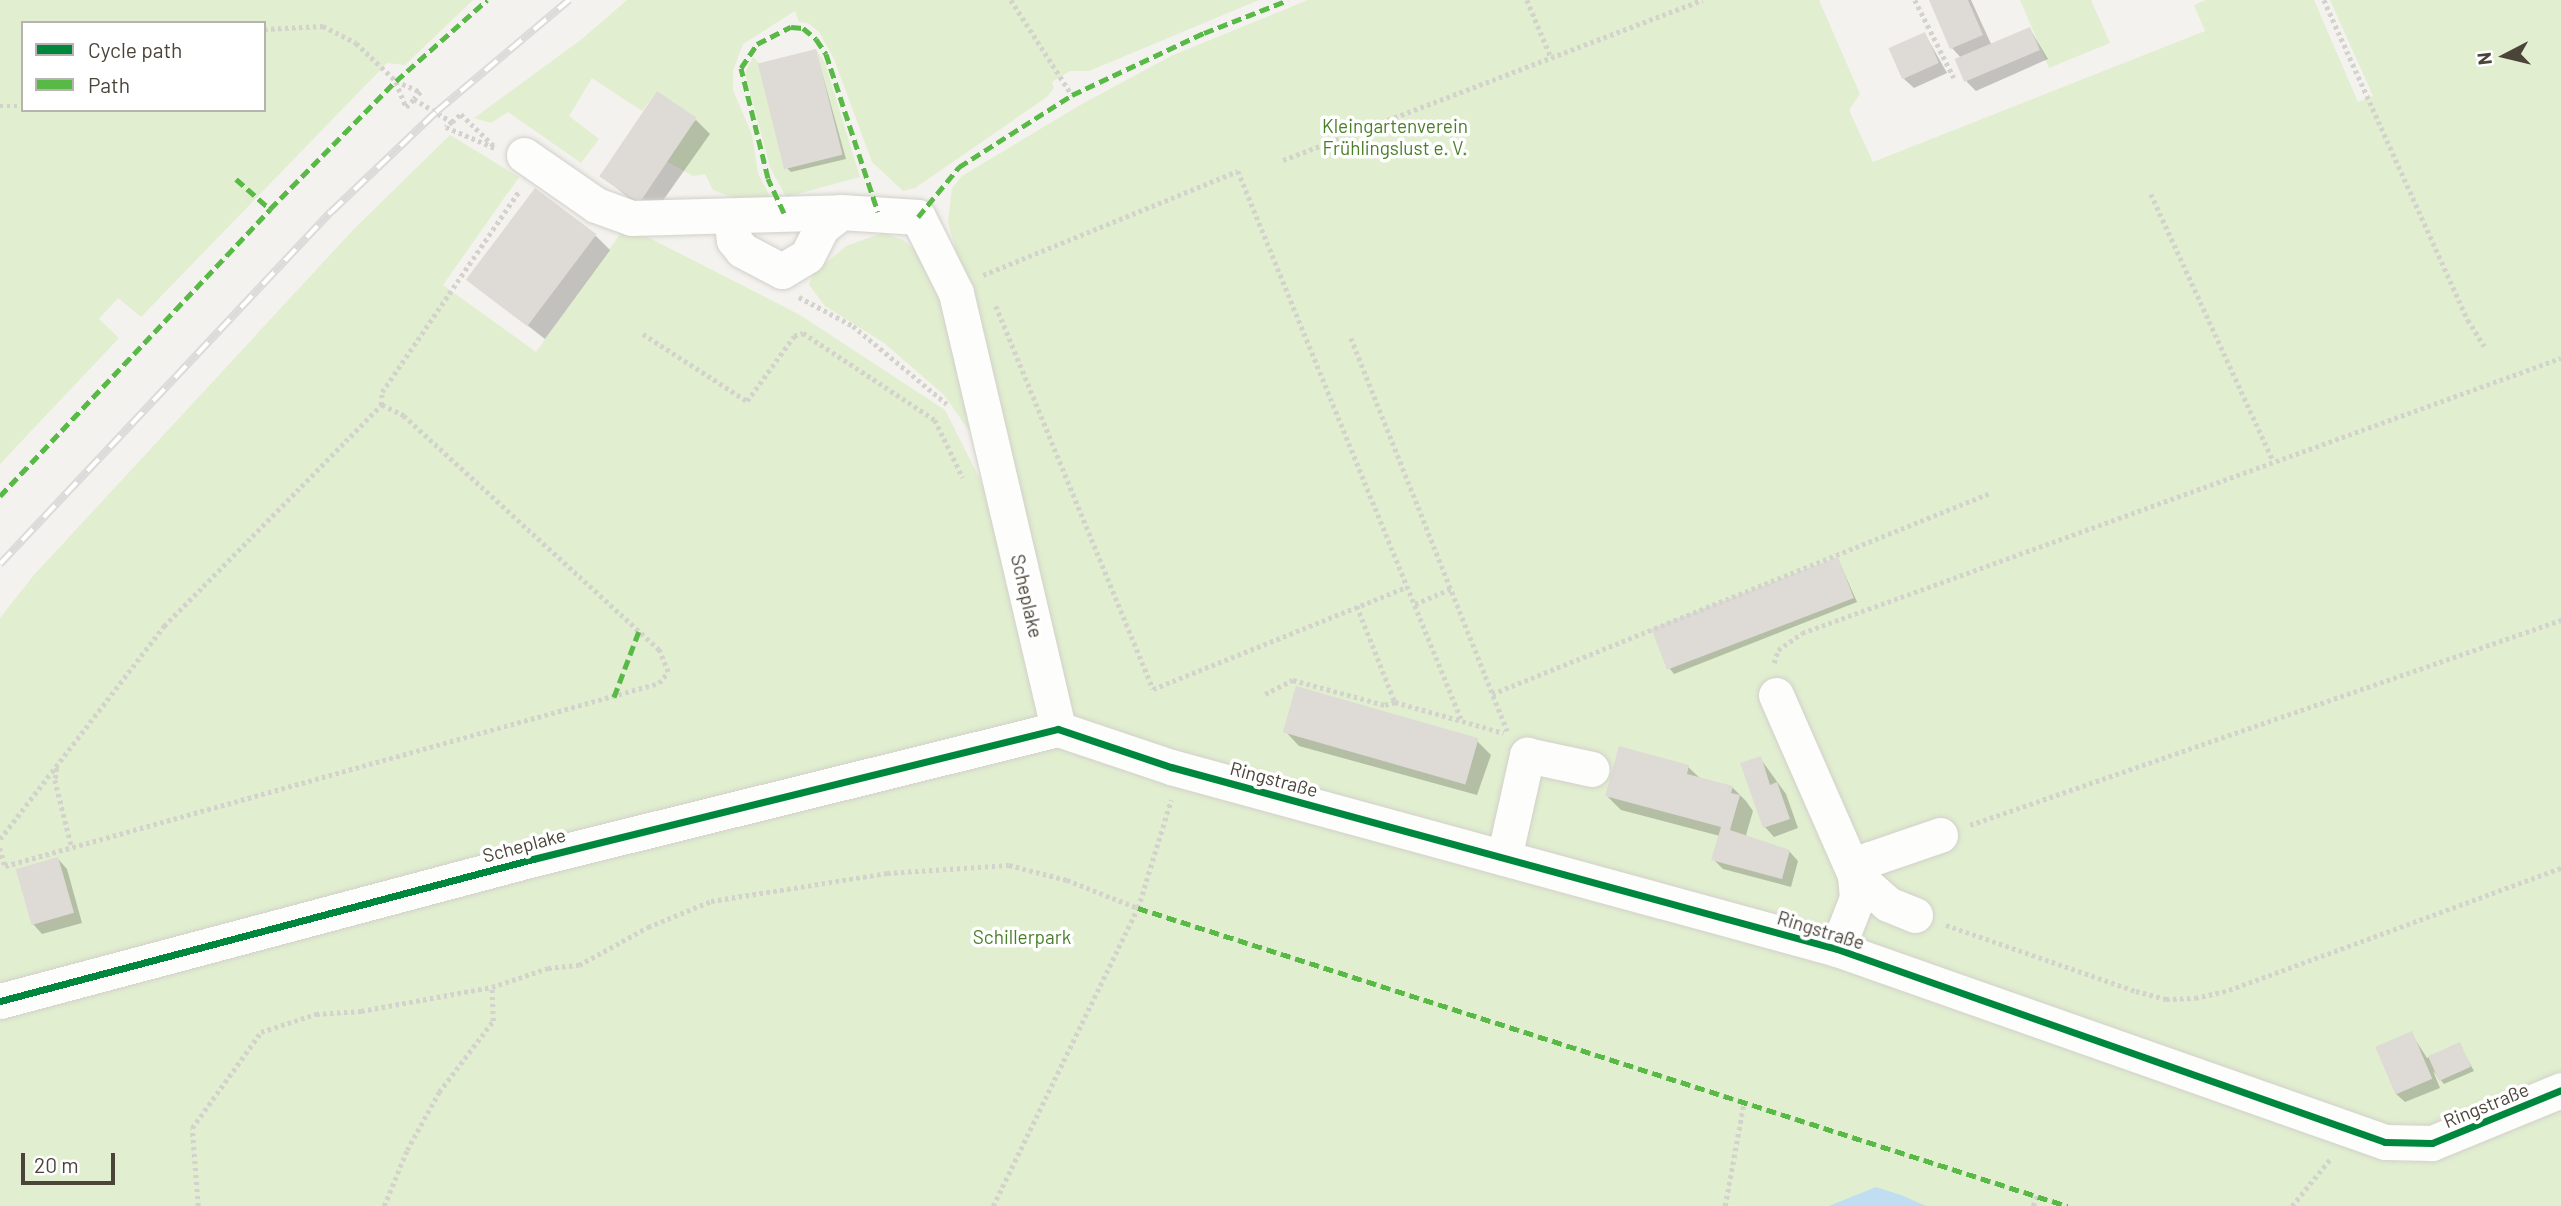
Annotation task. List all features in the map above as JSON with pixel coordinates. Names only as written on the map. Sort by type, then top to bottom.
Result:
[{"type":"street","name":"Scheplake","points":[[0,1001],[546,856],[1058,729],[959,306],[946,270],[918,217],[841,212],[631,218],[596,205],[519,156]]},
{"type":"street","points":[[731,216],[734,240],[742,250],[782,271],[807,256],[822,228],[841,212]]},
{"type":"street","points":[[1776,695],[1855,875],[1857,898],[1837,949]]},
{"type":"street","name":"Ringstraße","points":[[1058,729],[1171,767],[1837,949],[2351,1133],[2409,1145],[2432,1143],[2561,1090]]},
{"type":"street","points":[[1504,858],[1527,755],[1592,769]]},
{"type":"street","points":[[1855,875],[1871,859],[1940,835]]},
{"type":"street","points":[[1855,875],[1888,904],[1915,915]]},
{"type":"path","points":[[1011,0],[1072,95]]},
{"type":"path","points":[[1527,0],[1551,57]]},
{"type":"path","points":[[1283,160],[1702,0]]},
{"type":"path","points":[[1915,0],[1954,78]]},
{"type":"path","points":[[2324,0],[2468,320],[2484,346]]},
{"type":"path","points":[[266,29],[323,26],[356,43],[396,81],[421,92],[405,107],[396,81]]},
{"type":"path","points":[[414,100],[452,122]]},
{"type":"path","points":[[0,106],[21,106]]},
{"type":"path","points":[[461,114],[519,156],[446,127],[461,114]]},
{"type":"path","points":[[72,848],[55,780],[57,768],[164,626],[381,405],[382,392],[519,156]]},
{"type":"path","points":[[988,288],[983,275],[1238,171],[1462,721]]},
{"type":"path","points":[[2151,194],[2273,460]]},
{"type":"path","points":[[793,295],[853,326],[922,379],[951,411]]},
{"type":"path","points":[[993,301],[1153,689],[1407,587]]},
{"type":"path","points":[[643,334],[747,401],[794,336],[803,333],[935,420],[965,481]]},
{"type":"path","points":[[1265,694],[1293,680],[1385,705],[1395,702],[1508,734],[1351,338]]},
{"type":"path","points":[[1776,695],[1773,683],[1778,650],[1801,633],[2561,358]]},
{"type":"path","points":[[0,848],[5,866],[645,689],[668,672],[659,650],[404,416],[381,405]]},
{"type":"path","points":[[1492,694],[1990,494]]},
{"type":"path","points":[[1415,604],[1451,589]]},
{"type":"path","points":[[1357,607],[1395,702]]},
{"type":"path","points":[[1940,835],[2561,620]]},
{"type":"path","points":[[993,1206],[1138,908],[1171,805],[1171,767]]},
{"type":"path","points":[[0,839],[50,770],[57,768]]},
{"type":"path","points":[[198,1206],[192,1128],[261,1032],[316,1014],[361,1011],[492,987],[548,968],[579,965],[649,927],[711,901],[887,873],[1009,865],[1067,880],[1138,908]]},
{"type":"path","points":[[1915,915],[2136,991],[2166,999],[2195,998],[2229,990],[2561,868]]},
{"type":"path","points":[[384,1206],[407,1150],[439,1092],[493,1021],[492,987]]},
{"type":"path","points":[[1725,1206],[1744,1101]]},
{"type":"path","points":[[2292,1206],[2351,1133]]},
{"type":"path","points":[[2033,1206],[2037,1196]]},
{"type":"green space","points":[[0,0],[473,0],[405,65],[387,63],[141,317],[118,298],[99,319],[119,338],[0,464]]},
{"type":"green space","points":[[627,0],[1259,0],[1089,71],[1070,71],[1052,82],[1054,88],[1047,97],[915,188],[903,191],[872,162],[834,59],[819,32],[808,23],[799,22],[795,11],[743,44],[733,71],[733,90],[752,135],[758,173],[772,201],[735,198],[713,190],[705,174],[693,176],[666,161],[697,118],[657,91],[642,111],[592,78],[569,116],[599,139],[581,163],[508,112],[491,123],[474,118],[582,39]]},
{"type":"green space","points":[[1308,0],[1819,0],[1860,94],[1849,110],[1873,162],[2205,31],[2194,5],[2206,0],[2314,0],[2358,102],[2373,96],[2330,0],[2561,0],[2561,1206],[0,1206],[0,618],[34,575],[353,230],[450,135],[519,177],[443,285],[536,352],[626,226],[800,315],[945,410],[999,517],[969,297],[948,222],[952,188],[962,176],[1082,104],[1171,56]]},
{"type":"green space","points":[[2020,0],[2091,0],[2110,43],[2049,68]]},
{"type":"green space","points":[[816,49],[825,63],[860,177],[786,197],[770,167],[745,73],[753,57],[843,154]]},
{"type":"green space","points":[[883,233],[903,240],[924,258],[938,283],[977,442],[944,395],[884,343],[825,306],[809,285],[813,274],[846,246]]},
{"type":"water","points":[[1876,1187],[1901,1195],[1926,1206],[1829,1206]]},
{"type":"building","points":[[1929,0],[1968,0],[1983,35],[1950,49]]},
{"type":"building","points":[[2030,27],[2040,50],[1964,82],[1955,59]]},
{"type":"building","points":[[1925,32],[1939,63],[1902,79],[1888,48]]},
{"type":"building","points":[[816,49],[842,155],[784,169],[758,64]]},
{"type":"building","points":[[657,91],[697,118],[639,203],[599,176]]},
{"type":"building","points":[[535,188],[596,234],[527,326],[466,280]]},
{"type":"building","points":[[1838,557],[1854,598],[1667,670],[1651,629]]},
{"type":"building","points":[[1296,686],[1479,738],[1465,785],[1283,732]]},
{"type":"building","points":[[1619,746],[1689,765],[1687,774],[1733,786],[1731,793],[1740,795],[1730,830],[1790,850],[1782,879],[1711,860],[1721,827],[1605,796]]},
{"type":"building","points":[[1761,756],[1770,785],[1777,782],[1790,819],[1763,828],[1740,763]]},
{"type":"building","points":[[58,857],[74,913],[32,925],[16,869]]},
{"type":"building","points":[[2412,1031],[2432,1079],[2395,1094],[2375,1047]]},
{"type":"building","points":[[2460,1042],[2471,1067],[2439,1081],[2428,1056]]},
{"type":"railway","points":[[0,564],[331,212],[436,112],[569,0]]},
{"type":"marked path","points":[[0,496],[270,209],[396,81],[487,0]]},
{"type":"marked path","points":[[918,217],[959,167],[1072,95],[1204,33],[1288,0]]},
{"type":"marked path","points":[[784,213],[768,178],[741,68],[757,44],[791,27],[803,28],[816,39],[826,54],[878,212]]},
{"type":"marked path","points":[[236,179],[270,209]]},
{"type":"marked path","points":[[614,697],[639,631]]},
{"type":"marked path","points":[[1138,908],[2067,1206]]},
{"type":"cycle path","points":[[0,1001],[533,859],[1058,729],[1171,767],[1837,949],[2385,1142],[2432,1143],[2561,1090]]},
{"type":"park label","name":"Kleingartenverein Frühlingslust e. V.","points":[[1395,137]]},
{"type":"park label","name":"Schillerpark","points":[[1022,937]]}]
